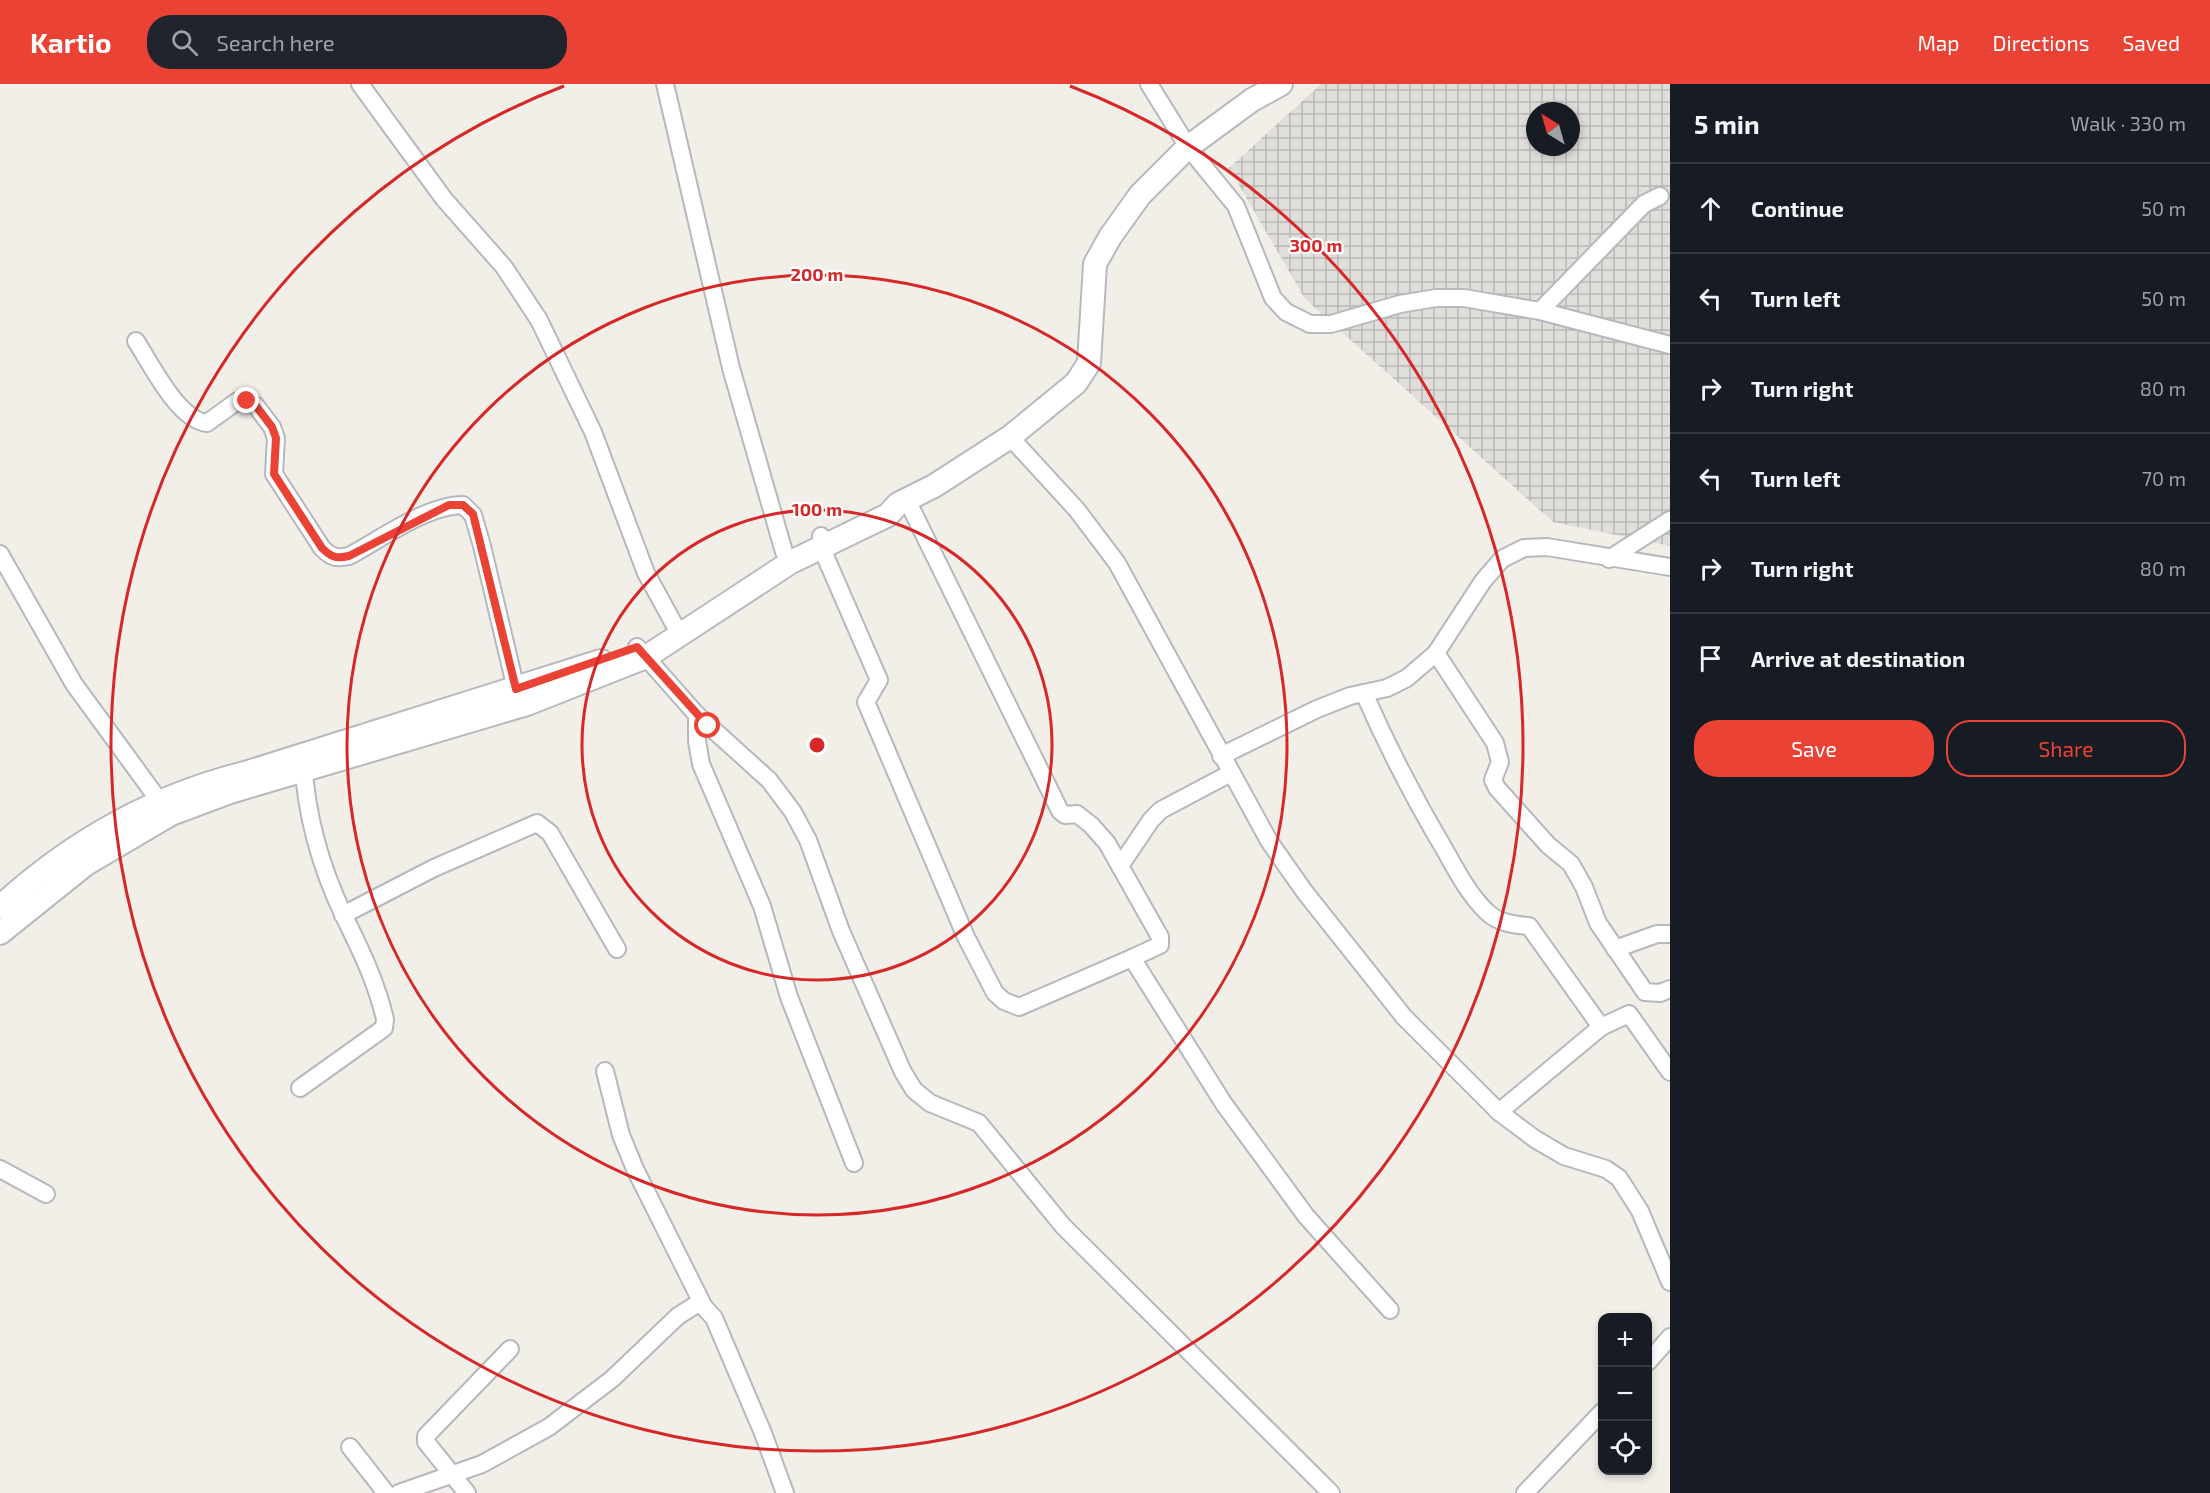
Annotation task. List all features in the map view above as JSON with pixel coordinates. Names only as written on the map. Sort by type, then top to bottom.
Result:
[{"type":"street","points":[[360,84],[444,199],[510,276],[539,320],[593,432],[646,573],[677,630]]},
{"type":"street","points":[[665,84],[731,368],[784,552]]},
{"type":"street","points":[[1149,84],[1188,147],[1236,206],[1273,298],[1286,312],[1310,324],[1331,324],[1400,304],[1436,298],[1464,298],[1540,311],[1670,345]]},
{"type":"street","points":[[677,630],[784,552],[822,541],[888,515],[903,502],[1010,437],[1076,383],[1089,363],[1095,264],[1140,195],[1188,147],[1258,92],[1281,84]]},
{"type":"street","points":[[1540,311],[1644,204],[1660,196]]},
{"type":"street","points":[[136,341],[178,405],[198,422],[207,423],[236,402],[247,401],[263,414],[276,438],[273,465],[280,486],[322,548],[330,556],[339,559],[349,556],[449,505],[463,505],[473,514],[483,546],[516,689]]},
{"type":"street","points":[[1010,437],[1077,510],[1117,563],[1269,841],[1304,891],[1404,1017],[1499,1112],[1535,1139],[1564,1156],[1606,1169],[1620,1178],[1640,1211],[1670,1282]]},
{"type":"street","points":[[822,541],[826,558],[879,680],[866,702],[966,937],[995,993],[1004,1001],[1018,1007],[1160,945],[1160,937],[1107,843],[1091,825],[1077,814],[1065,815],[1060,811],[903,502]]},
{"type":"street","points":[[1609,559],[1670,520]]},
{"type":"street","points":[[303,763],[527,704],[642,652],[822,541]]},
{"type":"street","points":[[1221,756],[1317,709],[1364,693],[1387,688],[1407,678],[1436,653],[1483,581],[1502,559],[1524,548],[1547,547],[1609,559],[1670,567]]},
{"type":"street","points":[[0,554],[74,684],[165,808]]},
{"type":"street","points":[[0,907],[165,808],[230,792],[303,763],[516,689],[642,652]]},
{"type":"street","points":[[642,652],[697,716],[769,780],[793,812],[808,840],[841,931],[903,1072],[914,1090],[930,1103],[979,1124],[1064,1226],[1331,1493]]},
{"type":"street","points":[[1436,653],[1495,742],[1500,762],[1493,780],[1497,788],[1548,845],[1571,864],[1584,887],[1599,923],[1645,992],[1660,993],[1670,989]]},
{"type":"street","points":[[1364,693],[1391,756],[1461,877],[1488,913],[1511,925],[1529,926],[1601,1027]]},
{"type":"street","points":[[697,716],[697,741],[701,764],[762,906],[789,997],[854,1163]]},
{"type":"street","points":[[300,1088],[384,1028],[384,1014],[365,956],[344,915],[313,831],[307,808],[303,763]]},
{"type":"street","points":[[1120,866],[1151,820],[1161,810],[1231,773]]},
{"type":"street","points":[[344,915],[434,868],[537,824],[550,832],[616,949]]},
{"type":"street","points":[[0,933],[65,868]]},
{"type":"street","points":[[1615,949],[1657,934],[1670,934]]},
{"type":"street","points":[[1132,958],[1224,1104],[1306,1216],[1390,1310]]},
{"type":"street","points":[[1499,1112],[1601,1027],[1629,1014],[1670,1072]]},
{"type":"street","points":[[605,1071],[621,1135],[634,1169],[704,1307],[714,1318],[786,1493]]},
{"type":"street","points":[[0,1169],[45,1194]]},
{"type":"street","points":[[399,1493],[482,1464],[549,1427],[612,1379],[678,1316],[697,1304],[704,1307]]},
{"type":"street","points":[[1652,1357],[1670,1337]]},
{"type":"street","points":[[467,1493],[426,1442],[426,1436],[510,1349]]},
{"type":"street","points":[[1525,1493],[1598,1416]]},
{"type":"street","points":[[350,1448],[386,1493]]},
{"type":"shaded area","points":[[1321,84],[1670,84],[1670,546],[1553,522],[1305,299],[1229,168]]},
{"type":"route","points":[[247,401],[256,406],[272,427],[276,438],[274,474],[280,486],[322,548],[330,556],[339,559],[349,556],[449,505],[463,505],[473,514],[483,546],[516,689],[589,666],[637,647],[708,726]]}]
